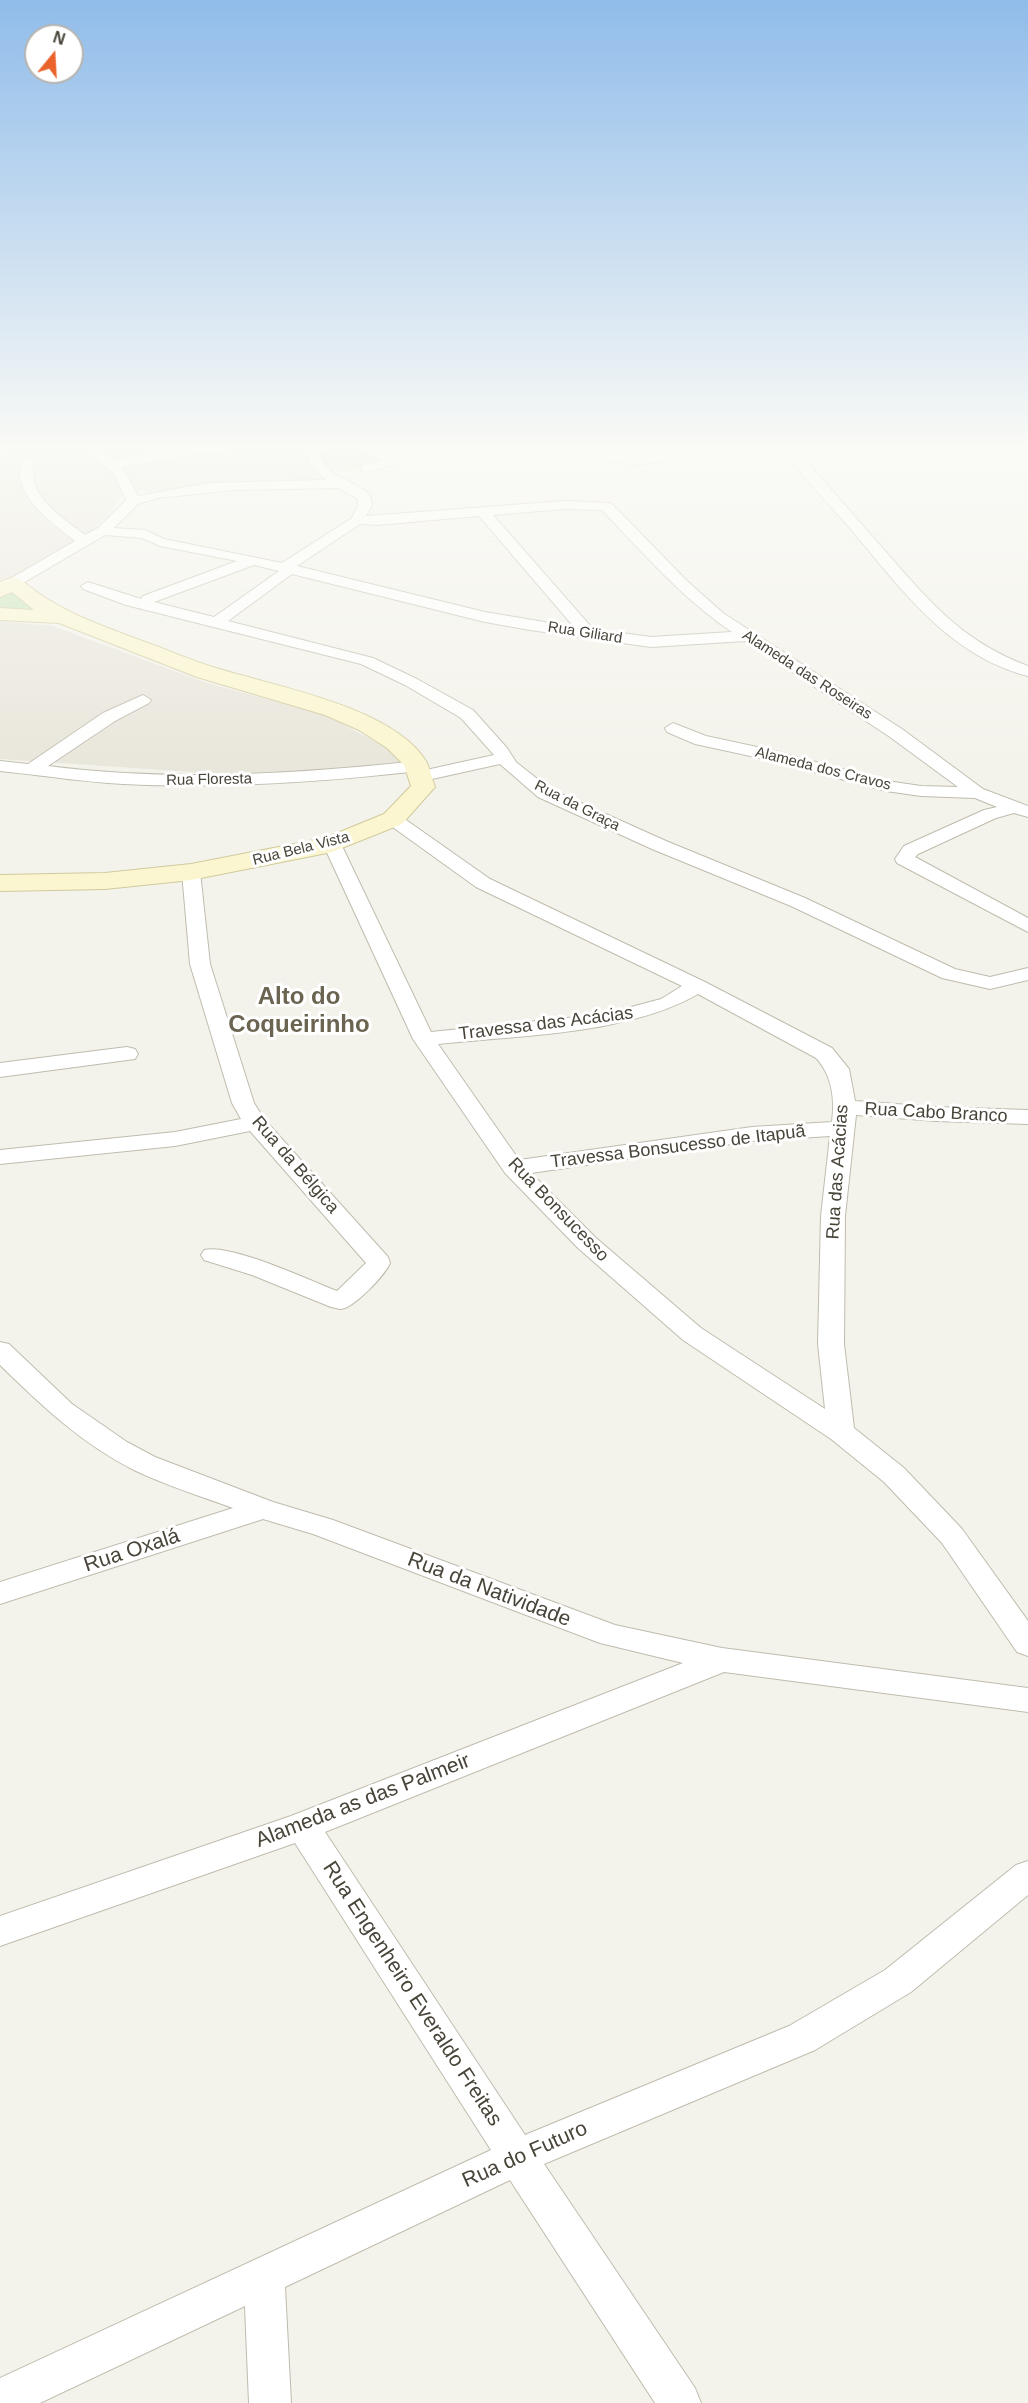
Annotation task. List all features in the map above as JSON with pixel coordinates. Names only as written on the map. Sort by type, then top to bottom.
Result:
[{"type":"main road","points":[[6,587],[60,617],[205,671],[328,708],[382,734],[406,751],[421,771]]},
{"type":"main road","points":[[0,614],[60,617]]},
{"type":"main road","name":"Rua Bela Vista","points":[[0,883],[105,881],[191,872],[332,844],[393,819],[423,787],[421,771]]},
{"type":"street","points":[[6,587],[55,559]]},
{"type":"street","name":"Rua Giliard","points":[[249,559],[485,617],[651,642],[746,636]]},
{"type":"street","points":[[215,622],[284,574],[287,571],[286,567],[298,559]]},
{"type":"street","points":[[524,559],[587,632]]},
{"type":"street","name":"Alameda das Roseiras","points":[[658,559],[718,616],[746,636],[896,733],[977,793],[1021,809]]},
{"type":"street","points":[[884,559],[932,614],[965,640],[1001,661],[1028,671]]},
{"type":"street","points":[[146,602],[253,560]]},
{"type":"street","name":"Rua da Graça","points":[[88,586],[131,602],[146,602],[367,661],[411,682],[467,714],[505,758],[508,765],[544,793],[659,845],[798,902],[949,974],[990,983],[1028,974]]},
{"type":"street","points":[[33,768],[109,717],[143,700]]},
{"type":"street","name":"Alameda dos Cravos","points":[[673,728],[701,740],[771,755],[886,786],[921,791],[977,793]]},
{"type":"street","name":"Rua Floresta","points":[[0,766],[119,779],[167,781],[271,779],[421,771],[505,758]]},
{"type":"street","points":[[1021,809],[990,814],[911,850],[904,859],[1028,926]]},
{"type":"street","name":"Rua das Acácias","points":[[393,819],[483,883],[698,986],[824,1053],[838,1069],[844,1118],[832,1216],[831,1344],[842,1432]]},
{"type":"street","name":"Rua Bonsucesso","points":[[332,844],[424,1039],[513,1168],[587,1243],[692,1334],[842,1432]]},
{"type":"street","name":"Rua da Bélgica","points":[[191,872],[200,964],[243,1103],[255,1123],[376,1257],[378,1263],[375,1270],[340,1301],[261,1270],[213,1255]]},
{"type":"street","name":"Travessa das Acácias","points":[[424,1039],[606,1020],[668,1003],[698,986]]},
{"type":"street","points":[[0,1070],[127,1054]]},
{"type":"street","name":"Rua Cabo Branco","points":[[844,1118],[936,1114],[1028,1117]]},
{"type":"street","name":"Travessa Bonsucesso de Itapuã","points":[[513,1168],[752,1134],[844,1118]]},
{"type":"street","points":[[0,1157],[175,1139],[255,1123]]},
{"type":"street","name":"Rua da Natividade","points":[[0,1350],[62,1410],[117,1449],[145,1464],[263,1509],[323,1527],[611,1635],[722,1660],[1028,1700]]},
{"type":"street","points":[[842,1432],[894,1475],[952,1536],[1028,1644]]},
{"type":"street","name":"Rua Oxalá","points":[[0,1593],[263,1509]]},
{"type":"street","name":"Alameda as das Palmeir","points":[[0,1931],[303,1826],[722,1660]]},
{"type":"street","name":"Rua Engenheiro Everaldo Freitas","points":[[303,1826],[517,2157],[680,2403]]},
{"type":"street","name":"Rua do Futuro","points":[[0,2400],[517,2157],[802,2038],[898,1981],[1028,1875]]},
{"type":"street","points":[[264,2276],[270,2403]]},
{"type":"shaded area","points":[[0,559],[47,559],[19,576],[0,582]]},
{"type":"shaded area","points":[[0,621],[53,626],[207,683],[326,715],[398,754],[407,765],[238,775],[0,759]]},
{"type":"green space","points":[[0,585],[56,615],[47,623],[0,619]]},
{"type":"district","name":"Alto do Coqueirinho","points":[[299,1011]]}]
